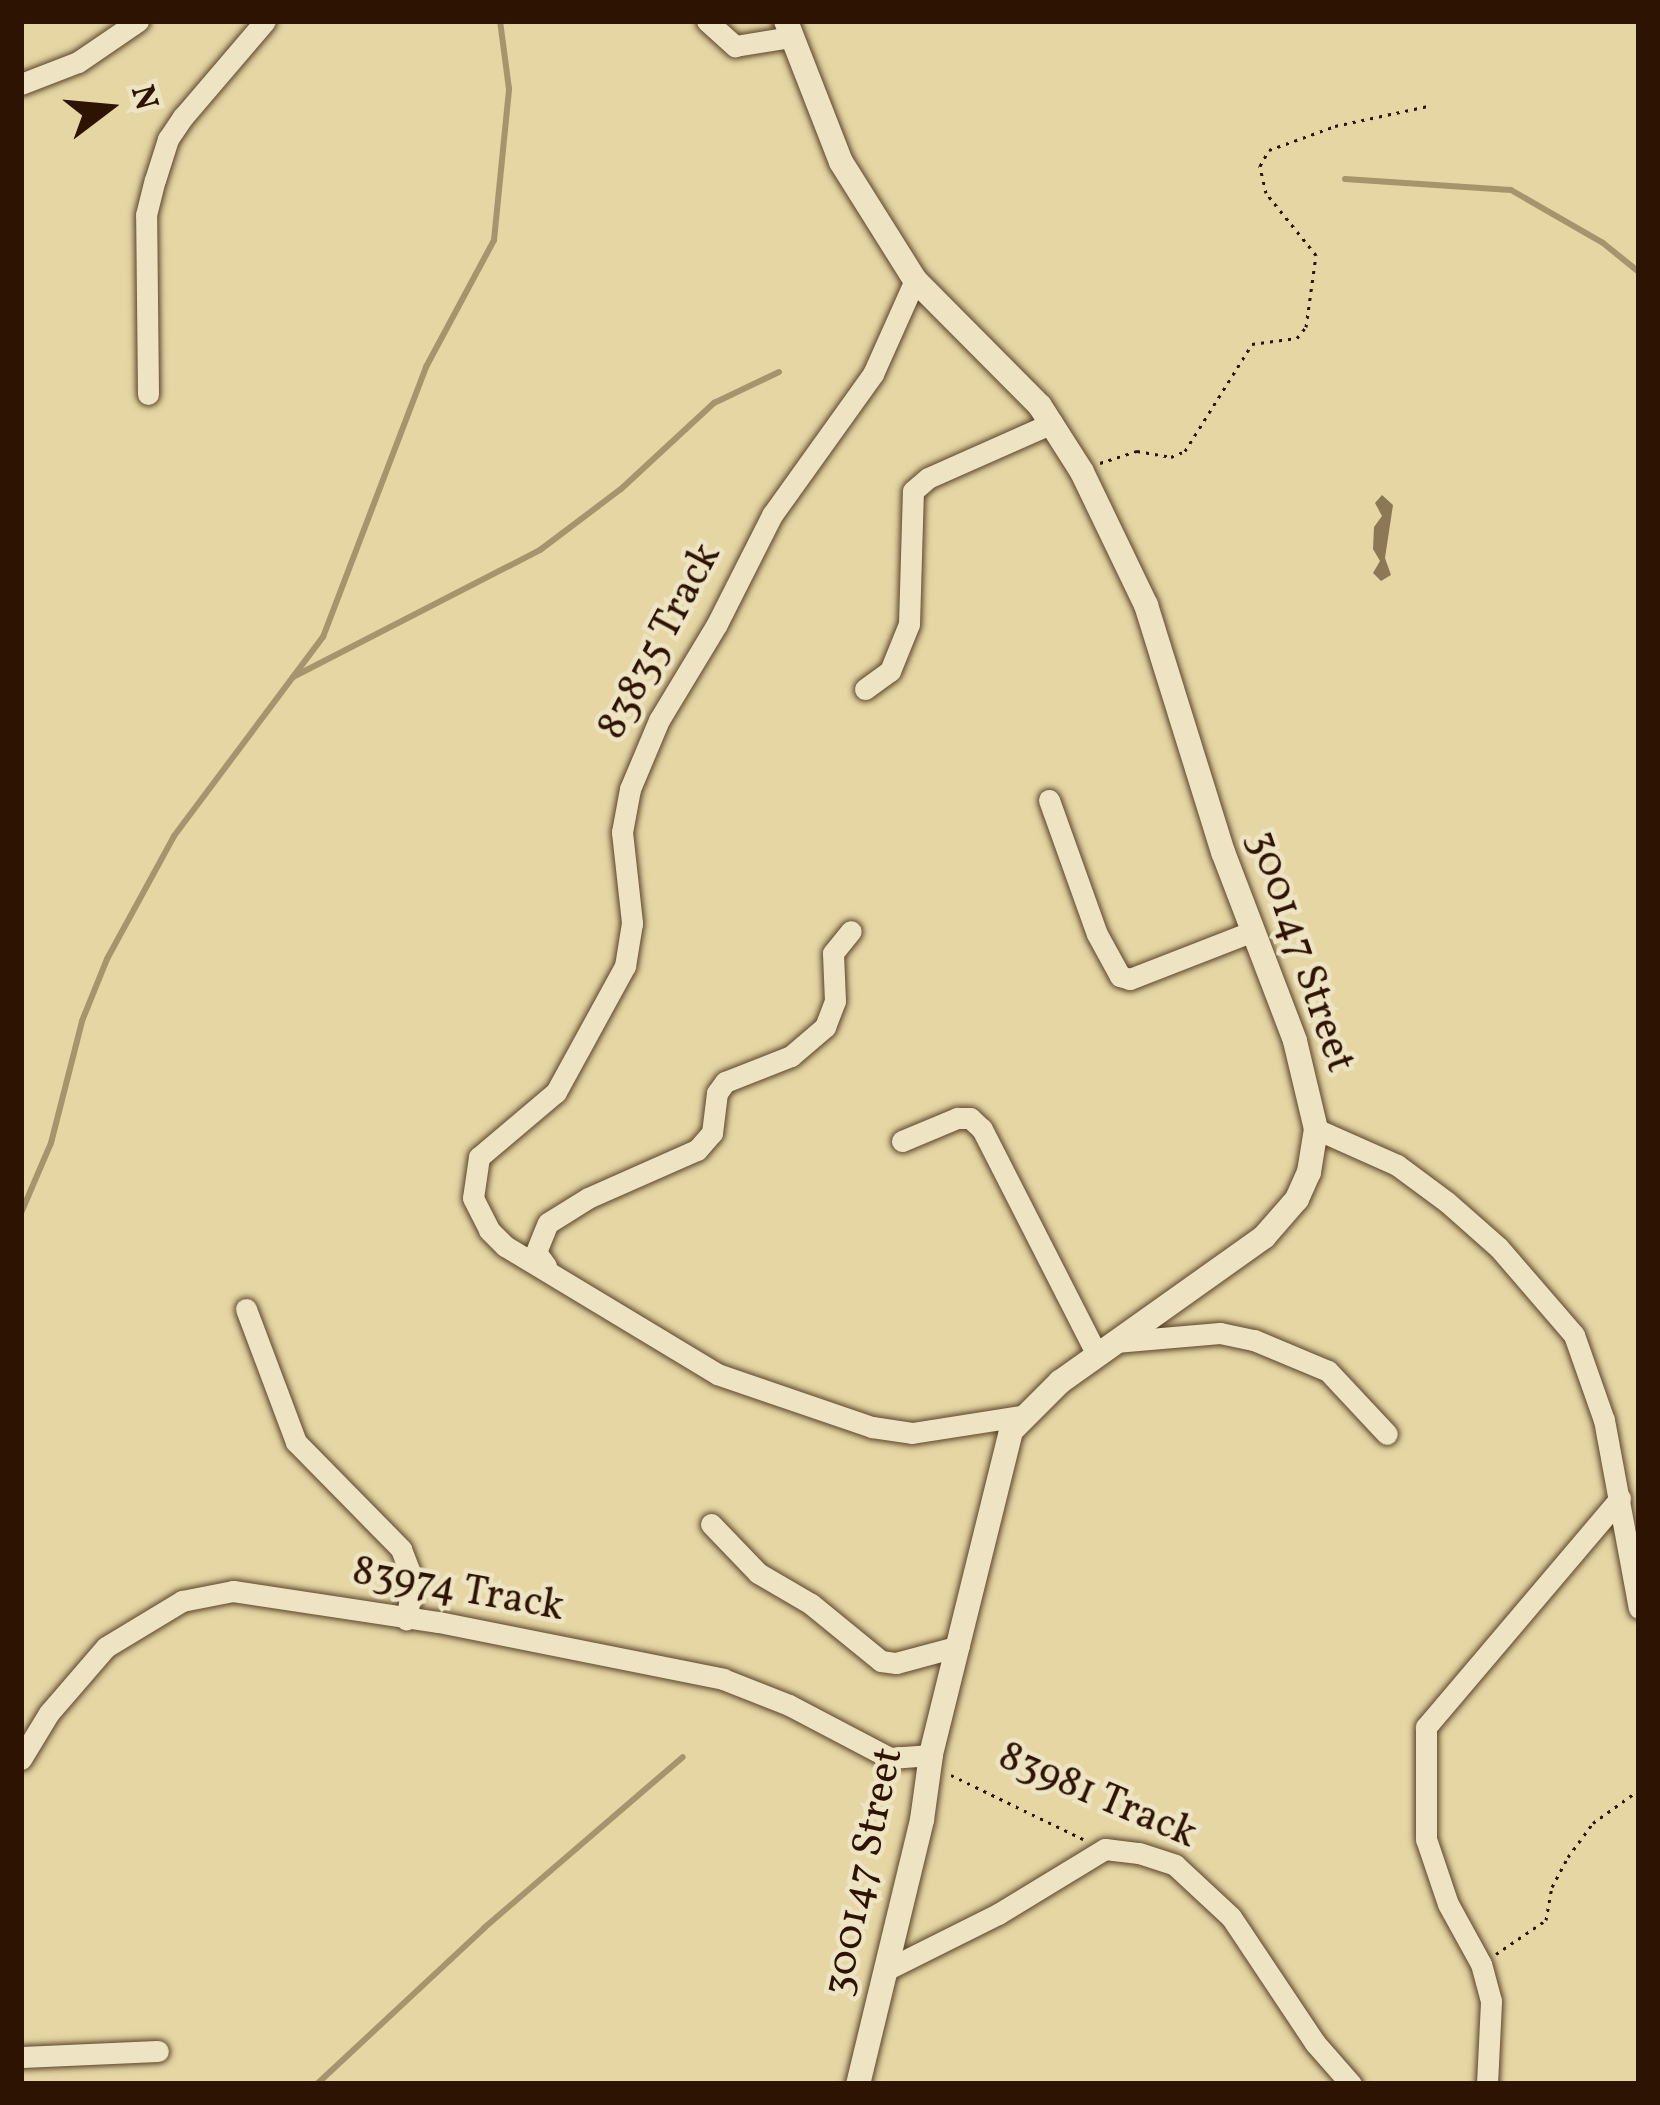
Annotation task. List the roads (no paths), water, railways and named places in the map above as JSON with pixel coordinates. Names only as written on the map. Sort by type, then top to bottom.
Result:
[{"type":"street","points":[[21,84],[78,62],[138,21]]},
{"type":"street","points":[[148,394],[146,215],[154,180],[168,139],[183,117],[265,21]]},
{"type":"street","points":[[707,21],[735,46],[788,29]]},
{"type":"street","name":"300147 Street","points":[[788,29],[841,162],[915,280],[1052,423],[1082,472],[1146,605],[1253,931],[1295,1041],[1316,1129],[1298,1199],[1264,1238],[1229,1267],[1106,1348],[1020,1416],[1000,1462],[931,1755],[922,1820],[858,2084]]},
{"type":"street","name":"83835 Track","points":[[915,280],[873,374],[772,514],[717,624],[658,720],[630,789],[622,832],[632,923],[625,966],[556,1092],[479,1157],[473,1198],[478,1214],[505,1246],[717,1374],[836,1417],[912,1433],[1020,1416]]},
{"type":"street","points":[[866,689],[890,670],[909,624],[913,491],[928,478],[1052,423]]},
{"type":"street","points":[[1049,800],[1097,934],[1120,976],[1130,979],[1253,931]]},
{"type":"street","points":[[546,1267],[536,1252],[548,1223],[588,1198],[697,1150],[712,1133],[717,1093],[724,1082],[790,1056],[825,1028],[836,1001],[833,953],[851,931]]},
{"type":"street","points":[[902,1141],[957,1118],[970,1118],[982,1129],[1106,1348],[1220,1333],[1254,1340],[1328,1371],[1387,1434]]},
{"type":"street","points":[[1316,1129],[1397,1165],[1447,1202],[1498,1248],[1574,1334],[1620,1498],[1639,1608]]},
{"type":"street","points":[[246,1309],[296,1442],[401,1549],[413,1581],[406,1619]]},
{"type":"street","points":[[1487,2084],[1491,2001],[1481,1964],[1448,1904],[1426,1839],[1426,1727],[1620,1498]]},
{"type":"street","points":[[712,1524],[746,1563],[811,1604],[881,1661],[896,1663],[959,1646]]},
{"type":"street","name":"83974 Track","points":[[21,1759],[49,1713],[106,1647],[182,1601],[232,1591],[723,1679],[790,1705],[890,1758],[931,1755]]},
{"type":"street","name":"83981 Track","points":[[886,1970],[998,1914],[1105,1849],[1175,1864],[1204,1888],[1351,2084]]},
{"type":"street","points":[[21,2057],[158,2051]]},
{"type":"waterway","points":[[21,1213],[51,1143],[82,1021],[107,959],[174,836],[323,637],[426,367],[494,240],[509,89],[500,21]]},
{"type":"waterway","points":[[1345,179],[1511,190],[1603,243],[1639,272]]},
{"type":"waterway","points":[[293,677],[540,550],[621,489],[714,403],[779,372]]},
{"type":"waterway","points":[[317,2084],[484,1928],[683,1757]]}]
